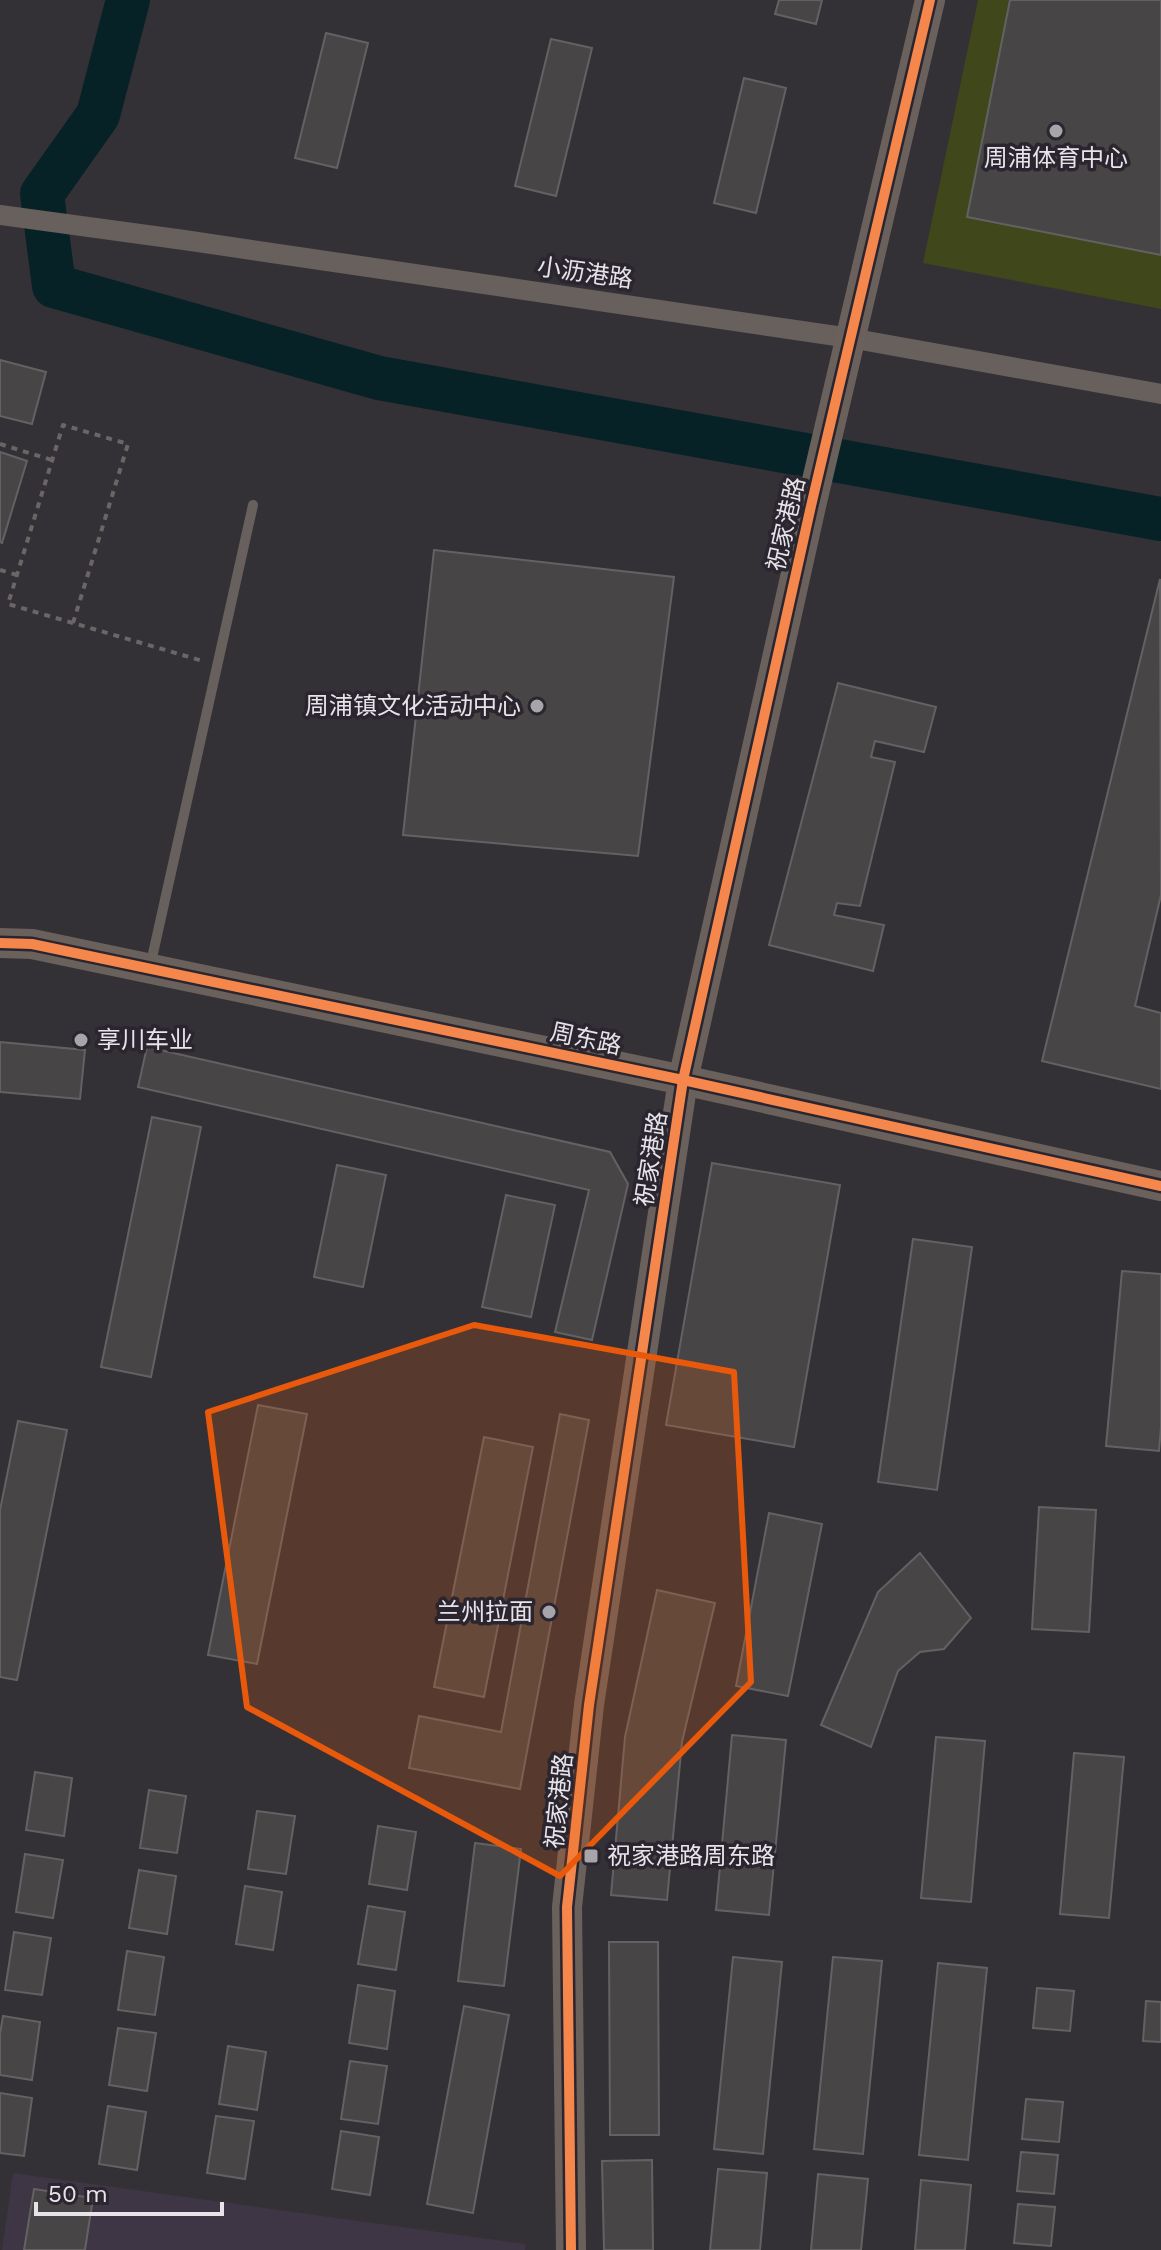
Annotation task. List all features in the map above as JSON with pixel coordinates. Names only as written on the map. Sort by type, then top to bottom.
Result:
[{"type":"street","name":"祝家港路","points":[[571,2250],[567,1907],[589,1705],[683,1080],[811,506],[930,0]]},
{"type":"street","name":"小沥港路","points":[[0,215],[850,338],[1161,394]]},
{"type":"street","name":"周东路","points":[[0,943],[32,944],[683,1080],[1161,1186]]},
{"type":"lane","points":[[150,969],[253,505]]},
{"type":"path","points":[[73,623],[128,444],[63,425],[8,604],[73,623],[217,665]]},
{"type":"path","points":[[0,444],[52,460]]},
{"type":"path","points":[[0,570],[17,575]]},
{"type":"highlighted area","points":[[474,1325],[734,1372],[751,1682],[560,1876],[247,1707],[208,1412]]},
{"type":"shaded area","points":[[13,2173],[525,2244],[525,2250],[2,2250]]},
{"type":"green space","name":"周浦体育中心","points":[[978,0],[1161,0],[1161,309],[923,263]]},
{"type":"building","points":[[779,0],[822,0],[816,24],[775,14]]},
{"type":"building","name":"周浦体育中心","points":[[1010,0],[1161,0],[1161,255],[967,217]]},
{"type":"building","points":[[326,33],[368,43],[337,168],[295,158]]},
{"type":"building","points":[[551,39],[592,48],[556,196],[515,186]]},
{"type":"building","points":[[744,78],[786,88],[756,213],[714,203]]},
{"type":"building","points":[[0,360],[46,372],[32,424],[0,416]]},
{"type":"building","points":[[0,452],[27,461],[2,543],[0,542]]},
{"type":"building","name":"周浦镇文化活动中心","points":[[434,550],[674,577],[638,856],[403,835]]},
{"type":"building","points":[[1160,579],[1161,895],[1135,1006],[1161,1013],[1161,1089],[1042,1061]]},
{"type":"building","points":[[838,683],[936,707],[924,752],[875,741],[871,757],[895,762],[860,906],[837,903],[834,915],[884,925],[873,971],[769,945]]},
{"type":"building","points":[[0,1042],[85,1050],[80,1099],[0,1092]]},
{"type":"building","points":[[147,1047],[610,1152],[628,1184],[592,1340],[555,1332],[589,1190],[138,1087]]},
{"type":"building","points":[[152,1117],[201,1127],[151,1377],[101,1367]]},
{"type":"building","points":[[712,1163],[840,1185],[794,1447],[666,1425]]},
{"type":"building","points":[[337,1165],[386,1175],[363,1287],[314,1277]]},
{"type":"building","points":[[506,1195],[555,1205],[531,1317],[482,1307]]},
{"type":"building","points":[[913,1239],[972,1247],[937,1490],[878,1482]]},
{"type":"building","points":[[1122,1271],[1161,1274],[1159,1451],[1106,1446]]},
{"type":"building","points":[[258,1405],[307,1414],[257,1664],[208,1655]]},
{"type":"building","points":[[560,1414],[589,1420],[520,1789],[409,1768],[419,1716],[501,1732]]},
{"type":"building","points":[[18,1421],[67,1430],[17,1680],[0,1677],[0,1510]]},
{"type":"building","points":[[484,1437],[533,1447],[484,1697],[434,1687]]},
{"type":"building","points":[[1039,1507],[1096,1510],[1089,1632],[1032,1629]]},
{"type":"building","points":[[769,1513],[822,1524],[788,1696],[736,1686]]},
{"type":"building","points":[[920,1553],[971,1618],[944,1649],[920,1652],[898,1671],[871,1747],[821,1725],[878,1592]]},
{"type":"building","points":[[657,1590],[715,1603],[682,1742],[667,1900],[611,1895],[625,1737]]},
{"type":"building","points":[[732,1735],[786,1740],[769,1915],[716,1910]]},
{"type":"building","points":[[936,1737],[985,1741],[971,1902],[921,1898]]},
{"type":"building","points":[[1074,1753],[1124,1757],[1109,1918],[1060,1914]]},
{"type":"building","points":[[35,1772],[72,1778],[64,1836],[26,1830]]},
{"type":"building","points":[[149,1790],[186,1796],[177,1853],[140,1848]]},
{"type":"building","points":[[257,1811],[295,1816],[286,1874],[248,1869]]},
{"type":"building","points":[[378,1826],[416,1832],[407,1890],[369,1884]]},
{"type":"building","points":[[475,1843],[521,1849],[504,1986],[458,1981]]},
{"type":"building","points":[[25,1854],[63,1860],[53,1918],[16,1912]]},
{"type":"building","points":[[139,1870],[176,1876],[167,1934],[129,1928]]},
{"type":"building","points":[[245,1886],[282,1892],[273,1950],[236,1944]]},
{"type":"building","points":[[368,1906],[405,1912],[396,1970],[358,1964]]},
{"type":"building","points":[[14,1932],[51,1938],[42,1995],[5,1990]]},
{"type":"building","points":[[609,1942],[658,1942],[659,2135],[610,2135]]},
{"type":"building","points":[[127,1951],[164,1957],[155,2015],[118,2010]]},
{"type":"building","points":[[733,1957],[782,1962],[763,2154],[714,2149]]},
{"type":"building","points":[[833,1957],[882,1961],[863,2154],[814,2149]]},
{"type":"building","points":[[938,1963],[987,1968],[968,2160],[919,2155]]},
{"type":"building","points":[[358,1985],[395,1991],[387,2049],[349,2043]]},
{"type":"building","points":[[1037,1988],[1074,1991],[1070,2031],[1033,2028]]},
{"type":"building","points":[[1146,2001],[1161,2002],[1161,2042],[1143,2041]]},
{"type":"building","points":[[464,2006],[509,2015],[473,2213],[427,2204]]},
{"type":"building","points":[[3,2016],[40,2022],[32,2080],[0,2075]]},
{"type":"building","points":[[118,2028],[156,2033],[147,2091],[109,2085]]},
{"type":"building","points":[[228,2046],[266,2052],[257,2110],[219,2104]]},
{"type":"building","points":[[350,2061],[387,2066],[378,2124],[341,2119]]},
{"type":"building","points":[[0,2093],[32,2098],[24,2156],[0,2153]]},
{"type":"building","points":[[1026,2099],[1063,2102],[1059,2142],[1022,2139]]},
{"type":"building","points":[[108,2106],[146,2112],[137,2170],[99,2164]]},
{"type":"building","points":[[216,2116],[254,2121],[245,2179],[207,2173]]},
{"type":"building","points":[[341,2131],[379,2137],[370,2195],[332,2189]]},
{"type":"building","points":[[1021,2152],[1058,2155],[1054,2194],[1017,2191]]},
{"type":"building","points":[[652,2160],[653,2250],[604,2250],[602,2161]]},
{"type":"building","points":[[718,2169],[767,2173],[760,2250],[710,2250]]},
{"type":"building","points":[[818,2174],[868,2179],[861,2250],[811,2250]]},
{"type":"building","points":[[921,2180],[971,2185],[965,2250],[915,2250]]},
{"type":"building","points":[[34,2189],[93,2198],[85,2250],[24,2250]]},
{"type":"building","points":[[1018,2204],[1055,2207],[1051,2246],[1014,2243]]},
{"type":"waterway","points":[[128,0],[98,115],[42,194],[54,286],[379,378],[1161,519]]},
{"type":"cycle path","points":[[571,2250],[567,1907],[589,1705],[683,1080],[811,506],[930,0]]},
{"type":"cycle path","points":[[0,943],[32,944],[683,1080],[1161,1186]]},
{"type":"place","name":"周浦体育中心","points":[[1056,131]]},
{"type":"place","name":"周浦镇文化活动中心","points":[[537,706]]},
{"type":"place","name":"享川车业","points":[[81,1040]]},
{"type":"place","name":"兰州拉面","points":[[549,1612]]},
{"type":"place","name":"祝家港路周东路","points":[[591,1856]]}]
